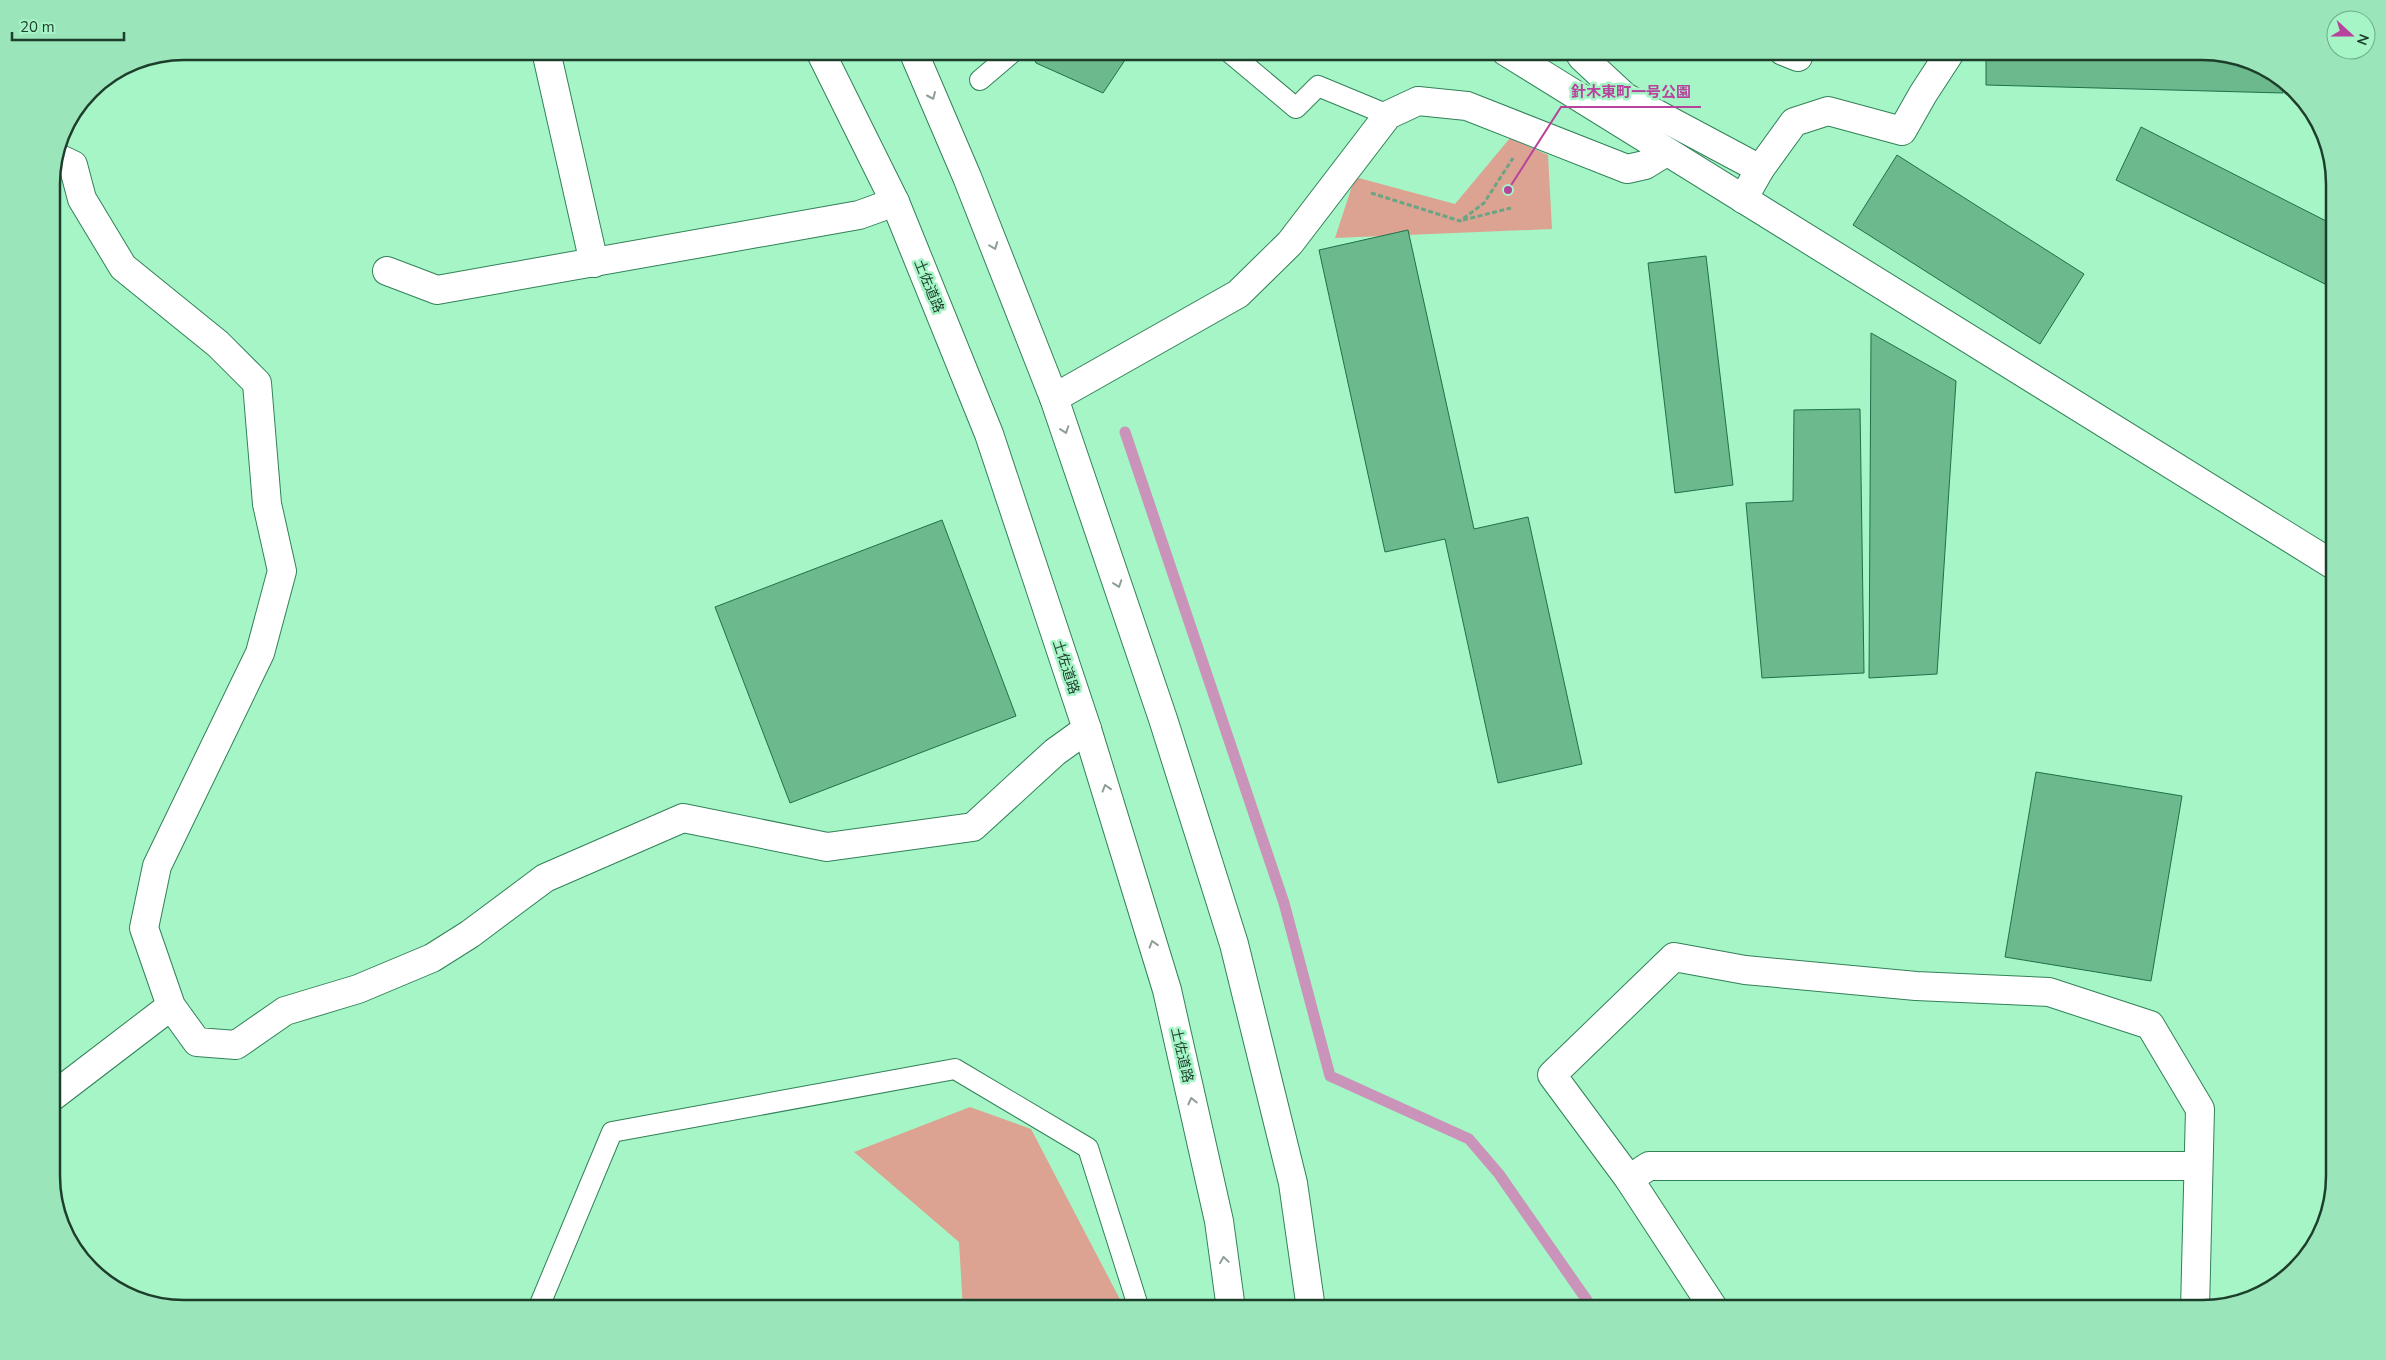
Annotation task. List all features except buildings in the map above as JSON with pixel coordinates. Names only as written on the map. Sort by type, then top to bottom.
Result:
[{"type":"main road","points":[[548,60],[594,263]]},
{"type":"main road","name":"土佐道路","points":[[825,60],[896,202],[989,434],[1087,730],[1167,990],[1219,1221],[1230,1300]]},
{"type":"main road","points":[[916,60],[967,176],[1054,398],[1163,718],[1234,944],[1293,1183],[1310,1300]]},
{"type":"main road","points":[[1519,60],[2326,560]]},
{"type":"main road","points":[[1585,60],[1625,97],[1760,169]]},
{"type":"main road","points":[[1743,199],[1760,169],[1794,122],[1828,112],[1902,131],[1922,94],[1945,60]]},
{"type":"main road","points":[[1054,398],[1238,294],[1290,244],[1388,115],[1418,101],[1467,106],[1627,169],[1645,165],[1666,152]]},
{"type":"main road","points":[[62,160],[73,165],[82,198],[123,268],[218,344],[257,383],[267,504],[282,571],[260,654],[156,866],[144,928],[171,1006],[197,1042],[236,1045],[285,1011],[358,989],[432,958],[470,934],[546,878],[683,818],[827,847],[973,827],[1054,752],[1087,730]]},
{"type":"main road","points":[[387,271],[437,290],[859,215],[896,202]]},
{"type":"main road","points":[[1708,1300],[1628,1179],[1552,1075],[1674,957],[1745,970],[1878,982],[2048,992],[2150,1025],[2200,1108],[2195,1300]]},
{"type":"main road","points":[[60,1091],[171,1006]]},
{"type":"main road","points":[[1628,1179],[1649,1166],[2198,1166]]},
{"type":"lane","points":[[980,80],[1003,60]]},
{"type":"lane","points":[[1239,60],[1296,108],[1318,86],[1388,115]]},
{"type":"lane","points":[[542,1300],[612,1132],[955,1069],[1088,1148],[1136,1300]]},
{"type":"path","points":[[1460,221],[1484,203],[1531,131]]},
{"type":"path","points":[[1336,182],[1460,221],[1511,208]]},
{"type":"shaded area","points":[[1510,138],[1548,155],[1552,229],[1335,238],[1355,177],[1455,204]]},
{"type":"shaded area","points":[[970,1107],[1031,1129],[1120,1300],[962,1300],[959,1242],[854,1152]]},
{"type":"waterway","points":[[1125,432],[1284,903],[1330,1076],[1469,1139],[1499,1174],[1587,1300]]},
{"type":"place","name":"針木東町一号公園","points":[[1508,190]]}]
